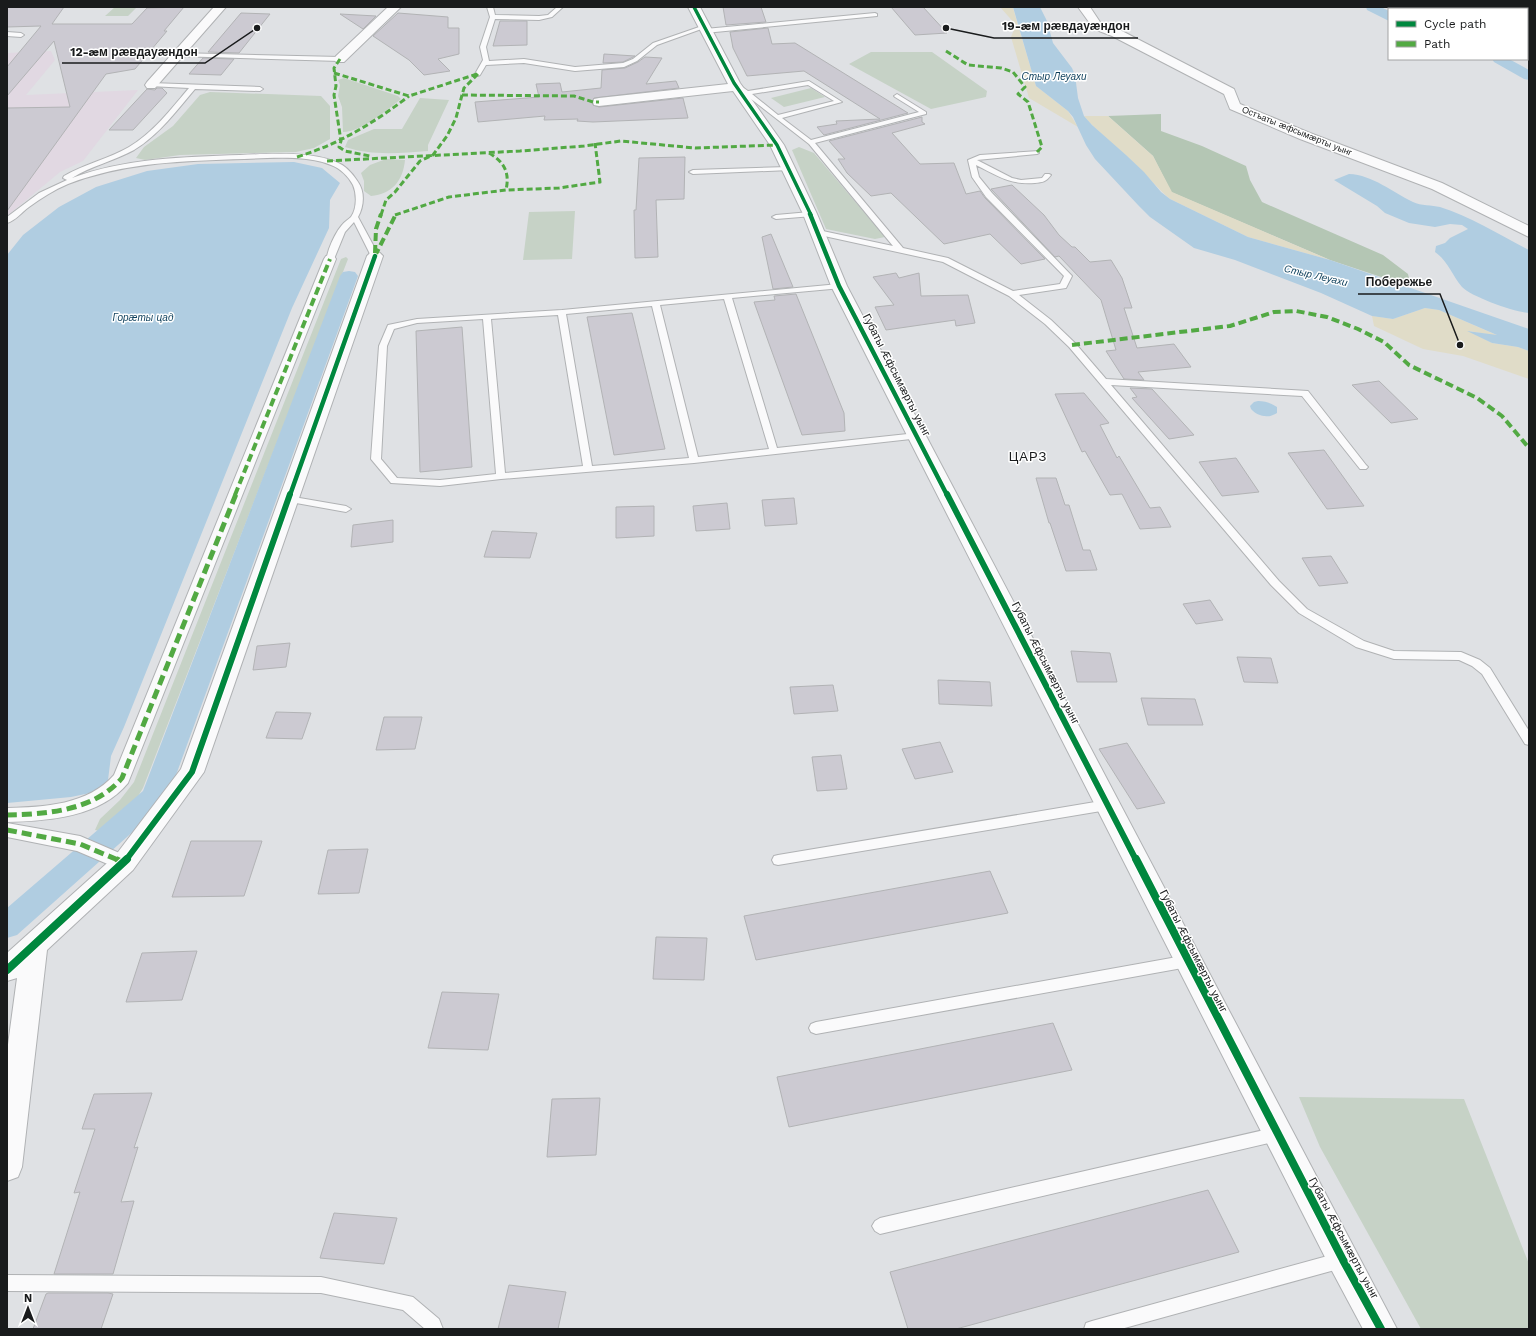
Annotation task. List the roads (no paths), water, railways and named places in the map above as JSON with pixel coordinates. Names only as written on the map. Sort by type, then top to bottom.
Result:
[{"type":"street","points":[[151,85],[220,7]]},
{"type":"street","points":[[340,60],[395,7]]},
{"type":"street","name":"Губаты Æфсымæрты уынг","points":[[694,7],[704,29],[739,88],[777,145],[814,223],[839,286],[1277,1133],[1343,1260],[1381,1329]]},
{"type":"street","name":"Остъаты æфсымæрты уынг","points":[[1084,7],[1098,27],[1116,33],[1229,92],[1235,106],[1305,136],[1438,186],[1529,232]]},
{"type":"street","points":[[599,102],[739,88]]},
{"type":"street","points":[[7,970],[124,863],[192,772],[375,256]]},
{"type":"street","points":[[7,815],[62,808],[93,801],[112,789],[122,778],[330,259]]},
{"type":"street","points":[[7,830],[80,844],[124,863]]},
{"type":"street","points":[[7,1167],[34,946]]},
{"type":"lane","points":[[478,74],[486,60],[483,47],[493,17],[490,7]]},
{"type":"lane","points":[[493,17],[539,18],[550,16],[560,7]]},
{"type":"lane","points":[[484,63],[524,61],[575,69],[624,65],[636,60],[655,44],[704,29],[875,15]]},
{"type":"lane","points":[[7,34],[21,35]]},
{"type":"lane","points":[[178,55],[340,60]]},
{"type":"lane","points":[[739,88],[809,83],[839,102],[777,116]]},
{"type":"lane","points":[[151,85],[260,89]]},
{"type":"lane","points":[[7,221],[76,171],[114,157],[140,143],[157,128],[193,87]]},
{"type":"lane","points":[[739,88],[810,142],[900,250]]},
{"type":"lane","points":[[810,142],[924,113],[897,96]]},
{"type":"lane","points":[[971,160],[980,157],[1037,152]]},
{"type":"lane","points":[[50,190],[65,182],[96,173],[133,165],[174,160],[224,157],[296,157],[327,161],[336,164],[346,172],[357,186],[360,196],[355,217],[344,228],[332,250],[330,259]]},
{"type":"lane","points":[[971,160],[976,177],[989,195],[1068,276],[1063,286],[1012,294]]},
{"type":"lane","points":[[971,160],[1010,180],[1021,182],[1044,180],[1047,175]]},
{"type":"lane","points":[[693,172],[788,169]]},
{"type":"lane","points":[[355,217],[375,256]]},
{"type":"lane","points":[[776,217],[814,223],[900,250],[945,260],[1012,294],[1048,322],[1072,345],[1275,584],[1303,611],[1360,644],[1394,655],[1461,656],[1476,663],[1486,671],[1529,740]]},
{"type":"lane","points":[[839,286],[562,312],[416,321],[391,327],[383,346],[376,460],[394,481],[440,483],[501,476],[694,460],[917,436]]},
{"type":"lane","points":[[727,296],[774,452]]},
{"type":"lane","points":[[655,303],[694,460]]},
{"type":"lane","points":[[562,312],[588,469]]},
{"type":"lane","points":[[487,316],[501,476]]},
{"type":"lane","points":[[1104,382],[1177,384],[1305,393],[1363,467]]},
{"type":"lane","points":[[288,499],[346,509]]},
{"type":"lane","points":[[778,860],[1108,805]]},
{"type":"lane","points":[[816,1028],[1188,961]]},
{"type":"lane","points":[[880,1226],[1277,1133]]},
{"type":"lane","points":[[1092,1329],[1343,1260]]},
{"type":"lane","points":[[7,1283],[321,1285],[407,1303],[433,1325],[435,1329]]},
{"type":"water","name":"Стыр Леуахи","points":[[1013,7],[1040,7],[1047,21],[1053,43],[1072,68],[1075,75],[1078,98],[1084,116],[1144,172],[1161,192],[1170,199],[1248,237],[1330,260],[1529,329],[1529,351],[1518,347],[1492,343],[1467,331],[1497,335],[1439,310],[1425,308],[1393,319],[1372,316],[1321,293],[1235,260],[1194,248],[1150,217],[1138,205],[1095,159],[1086,145],[1073,117],[1068,111],[1036,86]]},
{"type":"water","name":"Горӕты цад","points":[[294,162],[322,168],[340,183],[330,200],[329,228],[292,308],[111,756],[108,780],[95,792],[71,797],[7,803],[7,255],[23,235],[59,207],[96,187],[147,171],[198,164]]},
{"type":"water","points":[[1349,174],[1366,177],[1416,203],[1440,207],[1463,216],[1529,250],[1529,313],[1514,310],[1494,303],[1467,291],[1462,287],[1450,268],[1435,252],[1436,246],[1445,243],[1450,238],[1468,229],[1462,225],[1450,224],[1435,227],[1409,223],[1385,213],[1377,206],[1334,180]]},
{"type":"water","points":[[1254,402],[1268,402],[1277,407],[1277,413],[1270,416],[1263,416],[1256,413],[1250,406]]},
{"type":"waterway","points":[[1372,7],[1388,16]]},
{"type":"waterway","points":[[1501,60],[1529,76]]},
{"type":"waterway","points":[[7,926],[154,797],[349,276]]},
{"type":"place","name":"12-æм рӕвдауӕндон","points":[[257,28]]},
{"type":"place","name":"19-æм рӕвдауӕндон","points":[[946,28]]},
{"type":"place","name":"Побережье","points":[[1460,345]]},
{"type":"district","name":"ЦАРЗ","points":[[1028,456]]}]
